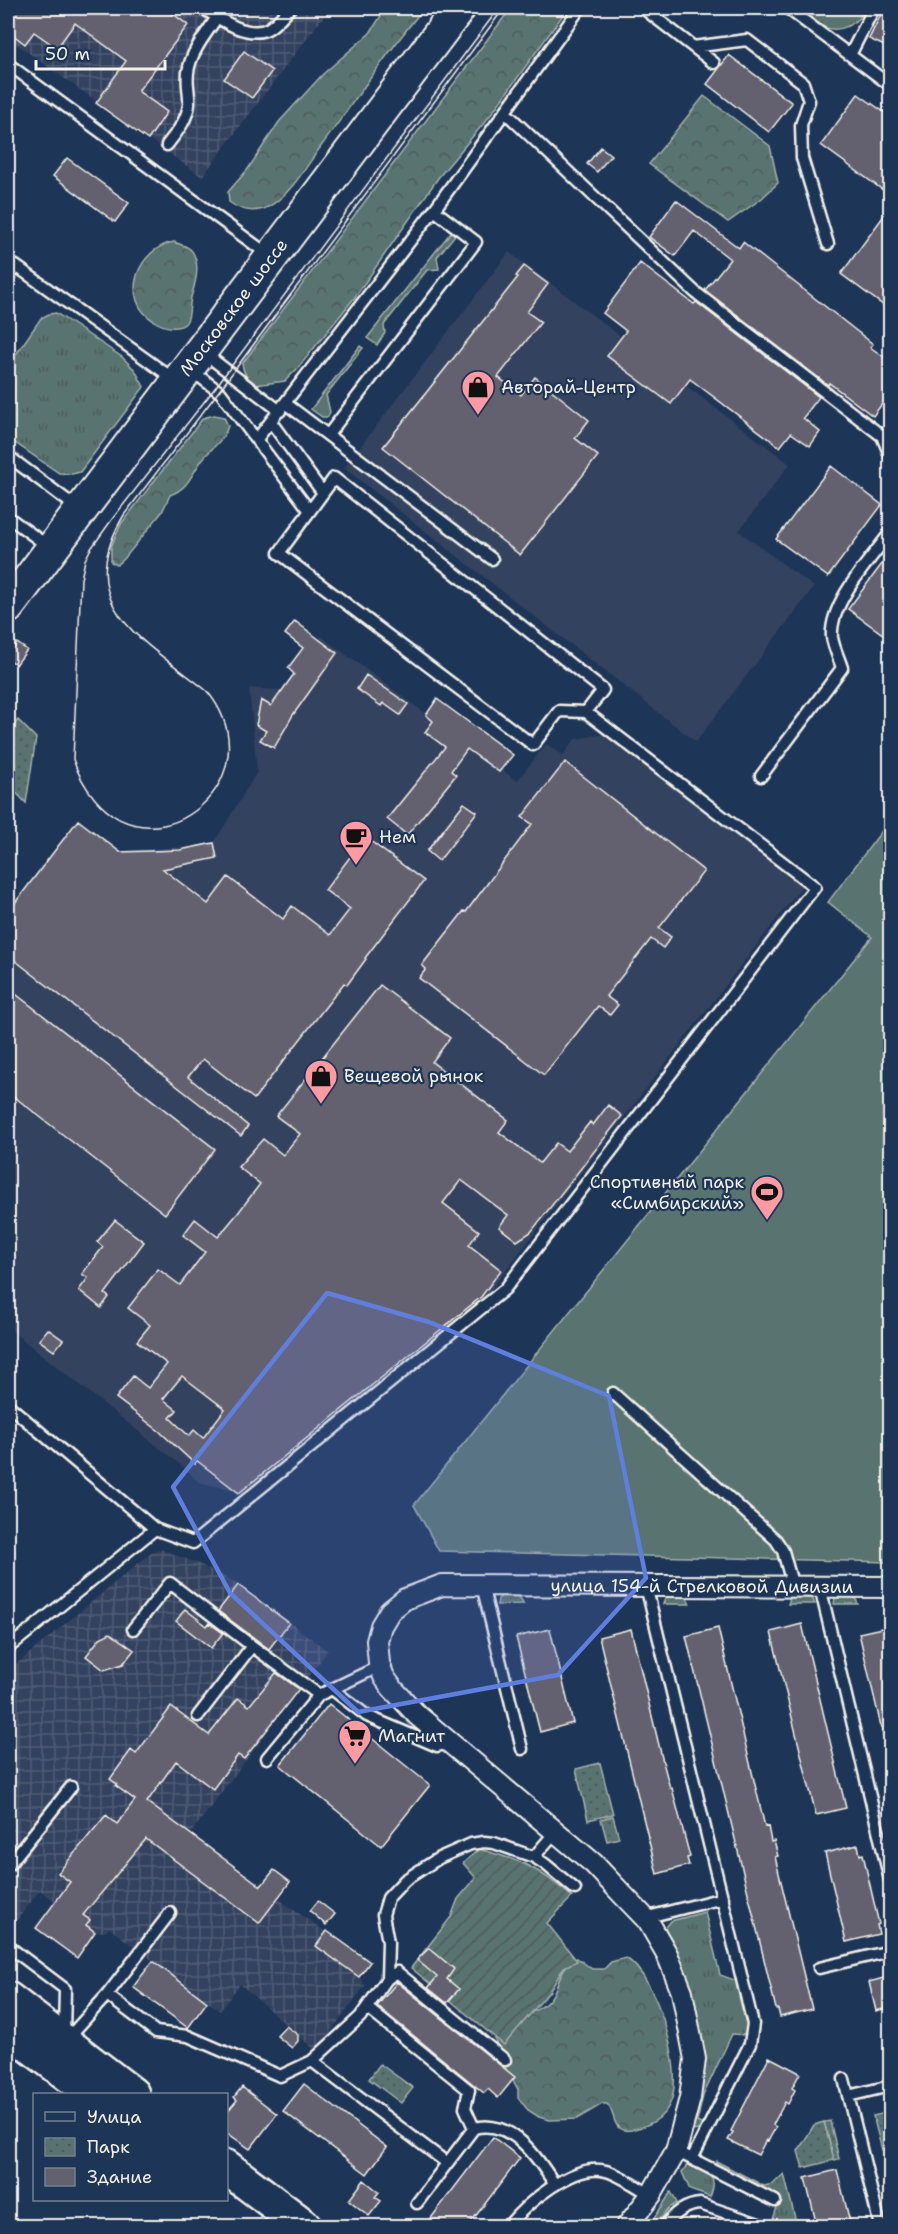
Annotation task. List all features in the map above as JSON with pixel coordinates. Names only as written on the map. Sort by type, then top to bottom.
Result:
[{"type":"highway","points":[[8,1999],[93,2093]]},
{"type":"highway","points":[[8,2029],[57,2052],[130,2093]]},
{"type":"highway","points":[[228,2169],[304,2226]]},
{"type":"highway","points":[[228,2197],[267,2226]]},
{"type":"main road","name":"Московское шоссе","points":[[8,607],[270,256],[459,8]]},
{"type":"street","name":"улица 154-й Стрелковой Дивизии","points":[[380,1666],[377,1641],[381,1626],[390,1611],[405,1599],[442,1585],[891,1587]]},
{"type":"street","points":[[380,1666],[392,1688],[417,1715],[594,1864],[644,1918],[667,1954],[682,1992],[695,2059],[684,2155],[627,2226]]},
{"type":"lane","points":[[203,8],[240,29],[254,32],[267,29],[290,8]]},
{"type":"lane","points":[[257,440],[434,210],[580,8]]},
{"type":"lane","points":[[643,8],[714,63]]},
{"type":"lane","points":[[788,8],[891,86]]},
{"type":"lane","points":[[850,56],[874,8]]},
{"type":"lane","points":[[167,145],[187,114],[189,102],[186,85],[189,65],[196,48],[217,17]]},
{"type":"lane","points":[[693,47],[747,40],[803,83],[808,101],[801,125],[802,158],[828,244]]},
{"type":"lane","points":[[8,64],[270,256]]},
{"type":"lane","points":[[505,112],[695,292],[882,436],[891,455]]},
{"type":"lane","points":[[328,435],[476,242],[434,210]]},
{"type":"lane","points":[[8,277],[16,266],[189,367],[283,407],[328,435],[492,559]]},
{"type":"lane","points":[[189,367],[221,393],[310,511]]},
{"type":"lane","points":[[271,422],[323,494]]},
{"type":"lane","points":[[8,456],[81,511]]},
{"type":"lane","points":[[8,1405],[155,1529],[194,1543],[505,1289],[815,887],[586,712],[559,711],[533,745],[279,553],[334,478],[603,690],[586,712]]},
{"type":"lane","points":[[8,517],[51,549]]},
{"type":"lane","points":[[761,776],[842,668],[832,637],[836,613],[850,587],[891,533]]},
{"type":"lane","points":[[613,1393],[776,1540],[783,1551],[793,1587]]},
{"type":"lane","points":[[8,1648],[155,1529]]},
{"type":"lane","points":[[133,1629],[170,1583],[319,1695]]},
{"type":"lane","points":[[482,1585],[522,1749]]},
{"type":"lane","points":[[646,1586],[752,2015],[754,2031],[750,2044],[684,2155],[775,2201]]},
{"type":"lane","points":[[820,1587],[891,1880]]},
{"type":"lane","points":[[198,1716],[252,1646]]},
{"type":"lane","points":[[267,1758],[319,1695],[380,1666]]},
{"type":"lane","points":[[332,1689],[367,1716],[437,1746],[450,1743]]},
{"type":"lane","points":[[8,1866],[71,1788]]},
{"type":"lane","points":[[534,1857],[556,1831]]},
{"type":"lane","points":[[387,1980],[388,1942],[383,1915],[388,1898],[405,1880],[439,1858],[471,1844],[494,1843],[534,1857],[575,1890]]},
{"type":"lane","points":[[644,1918],[723,1898]]},
{"type":"lane","points":[[57,2052],[107,1995],[170,1913]]},
{"type":"lane","points":[[8,1946],[65,1989],[57,2052]]},
{"type":"lane","points":[[819,1968],[891,1951]]},
{"type":"lane","points":[[107,1995],[156,2032],[188,2036],[280,2076],[312,2061],[367,2008],[387,1980],[397,1972],[505,2060]]},
{"type":"lane","points":[[367,2008],[469,2090],[465,2108],[474,2128]]},
{"type":"lane","points":[[312,2061],[447,2163]]},
{"type":"lane","points":[[844,2079],[880,2226]]},
{"type":"lane","points":[[848,2096],[891,2086]]},
{"type":"lane","points":[[417,2204],[474,2128],[485,2125],[498,2127],[519,2141],[537,2157],[555,2185]]},
{"type":"lane","points":[[508,2226],[518,2214],[555,2185],[590,2169],[605,2171],[651,2195]]},
{"type":"lane","points":[[665,2226],[680,2210],[700,2204],[765,2226]]},
{"type":"highlighted area","points":[[327,1293],[429,1322],[609,1396],[646,1578],[558,1675],[358,1712],[230,1593],[173,1487]]},
{"type":"shaded area","points":[[8,8],[330,8],[202,177],[8,38]]},
{"type":"shaded area","points":[[509,252],[790,464],[739,531],[814,587],[696,742],[344,468]]},
{"type":"shaded area","name":"Вещевой рынок","points":[[321,636],[517,781],[546,744],[563,755],[575,739],[605,734],[804,884],[484,1299],[244,1493],[198,1482],[187,1470],[8,1328],[8,911],[78,818],[120,851],[200,846],[215,841],[257,772],[249,688],[281,690]]},
{"type":"shaded area","points":[[160,1549],[197,1563],[237,1583],[328,1651],[191,1833],[287,1905],[370,1962],[360,1977],[365,1986],[316,2051],[240,1984],[220,2011],[109,1928],[105,1932],[95,1932],[40,1890],[12,1927],[8,1924],[8,1671],[153,1551]]},
{"type":"green space","points":[[386,8],[424,8],[291,187],[276,202],[257,210],[238,208],[229,202],[228,192],[248,169],[279,122],[323,74],[370,33]]},
{"type":"green space","points":[[511,8],[568,8],[489,117],[438,178],[355,297],[298,368],[285,381],[255,385],[246,376],[242,364]]},
{"type":"green space","points":[[797,8],[850,8],[858,12],[860,8],[865,8],[853,23],[834,29],[821,26]]},
{"type":"green space","points":[[704,96],[770,146],[778,183],[761,199],[728,222],[649,164]]},
{"type":"green space","points":[[451,232],[455,235],[437,257],[439,269],[427,270],[384,325],[385,333],[377,345],[367,338]]},
{"type":"green space","points":[[174,242],[191,250],[196,260],[197,272],[188,319],[182,326],[167,327],[154,321],[143,312],[137,300],[135,288],[142,264],[161,246]]},
{"type":"green space","points":[[56,313],[122,357],[135,370],[144,387],[80,472],[72,474],[59,473],[8,438],[8,366],[41,318]]},
{"type":"green space","points":[[360,346],[363,348],[326,395],[330,412],[328,417],[322,417],[311,409]]},
{"type":"green space","points":[[214,415],[224,417],[228,426],[224,436],[202,460],[189,481],[170,495],[162,512],[124,559],[117,565],[111,562],[111,547],[121,524],[203,418]]},
{"type":"green space","points":[[18,720],[36,738],[26,803],[8,784],[8,733]]},
{"type":"green space","name":"Спортивный парк «Симбирский»","points":[[890,820],[890,1562],[439,1551],[414,1505],[872,937],[828,902]]},
{"type":"green space","points":[[840,1593],[854,1595],[858,1604],[834,1604],[835,1598]]},
{"type":"green space","points":[[503,1594],[518,1595],[524,1604],[497,1605],[498,1599]]},
{"type":"green space","points":[[685,1594],[690,1604],[663,1604],[666,1596]]},
{"type":"green space","points":[[810,1594],[815,1604],[788,1604],[791,1596]]},
{"type":"green space","points":[[600,1763],[613,1814],[588,1820],[576,1769]]},
{"type":"green space","points":[[613,1816],[619,1838],[607,1841],[601,1819]]},
{"type":"green space","points":[[479,1849],[529,1866],[572,1897],[547,1923],[577,1961],[564,1967],[549,1992],[504,2045],[411,1968],[451,1917],[458,1899],[476,1878],[463,1863]]},
{"type":"green space","points":[[705,1912],[720,1975],[737,1981],[745,2007],[747,2028],[745,2035],[732,2034],[703,2096],[697,2122],[703,2125],[700,2130],[691,2131],[695,2097],[663,1931],[671,1921]]},
{"type":"green space","points":[[577,1958],[592,1969],[604,1969],[611,1962],[626,1958],[648,1983],[657,2002],[670,2046],[674,2067],[674,2086],[671,2101],[666,2110],[646,2125],[630,2130],[619,2128],[607,2104],[602,2104],[577,2119],[549,2120],[539,2117],[528,2110],[518,2098],[518,2089],[500,2059],[495,2039],[501,2031],[545,2004],[554,1993],[565,1968]]},
{"type":"green space","points":[[380,2064],[413,2088],[401,2103],[369,2079]]},
{"type":"green space","points":[[890,2112],[890,2147],[882,2150],[873,2116]]},
{"type":"green space","points":[[830,2121],[839,2159],[834,2160],[824,2122]]},
{"type":"green space","points":[[824,2122],[834,2160],[803,2168],[798,2151],[814,2125]]},
{"type":"green space","points":[[716,2161],[764,2186],[773,2184],[784,2174],[797,2226],[782,2226],[772,2222],[780,2199],[714,2165]]},
{"type":"green space","points":[[687,2165],[705,2172],[712,2178],[713,2189],[710,2197],[690,2190],[682,2172]]},
{"type":"green space","points":[[671,2192],[677,2203],[668,2209],[655,2226],[649,2226]]},
{"type":"building","points":[[8,8],[165,8],[188,25],[138,91],[167,112],[148,140],[96,103],[126,61],[75,23],[57,48],[34,32],[25,44],[8,31]]},
{"type":"building","points":[[884,8],[891,8],[891,49],[869,39]]},
{"type":"building","points":[[244,51],[272,71],[252,98],[224,79]]},
{"type":"building","points":[[729,55],[792,103],[769,132],[707,84]]},
{"type":"building","points":[[858,94],[891,117],[891,196],[821,145]]},
{"type":"building","points":[[601,147],[611,155],[597,172],[587,164]]},
{"type":"building","points":[[67,158],[129,203],[115,222],[53,176]]},
{"type":"building","points":[[676,200],[739,248],[743,242],[873,344],[870,347],[891,362],[891,392],[873,416],[829,383],[828,385],[705,290],[730,259],[694,231],[675,256],[649,237]]},
{"type":"building","points":[[891,206],[891,311],[841,274]]},
{"type":"building","points":[[640,263],[694,304],[696,302],[819,397],[803,418],[820,432],[810,446],[791,433],[780,447],[690,379],[671,404],[607,356],[626,331],[603,313]]},
{"type":"building","name":"Авторай-Центр","points":[[524,266],[548,284],[527,312],[541,322],[498,377],[521,395],[535,377],[589,420],[575,438],[598,456],[520,555],[383,447],[518,277],[516,276]]},
{"type":"building","points":[[831,466],[882,505],[828,577],[776,539]]},
{"type":"building","points":[[891,552],[891,640],[848,609]]},
{"type":"building","points":[[295,621],[337,653],[293,715],[274,748],[260,740],[266,731],[256,725],[261,700],[271,706],[294,674],[288,668],[303,648],[285,634]]},
{"type":"building","points":[[17,643],[27,650],[16,665],[8,658],[8,655]]},
{"type":"building","points":[[366,675],[408,704],[400,715],[383,703],[381,706],[357,689]]},
{"type":"building","points":[[437,699],[513,755],[499,772],[467,749],[451,771],[456,775],[407,835],[387,819],[445,747],[425,732],[433,721],[426,715]]},
{"type":"building","points":[[565,762],[704,871],[659,928],[671,937],[663,948],[651,939],[606,996],[618,1005],[610,1015],[598,1006],[544,1075],[419,978],[426,969],[422,965],[464,911],[466,912],[532,824],[522,817]]},
{"type":"building","points":[[464,803],[477,812],[439,861],[427,851]]},
{"type":"building","points":[[78,820],[120,852],[180,850],[214,843],[217,858],[163,869],[208,904],[228,877],[283,919],[292,906],[330,935],[350,909],[325,890],[365,837],[424,881],[347,985],[344,983],[254,1099],[203,1059],[188,1077],[248,1126],[241,1136],[8,955],[8,912]]},
{"type":"building","points":[[380,985],[450,1038],[432,1062],[508,1120],[499,1132],[540,1163],[556,1143],[567,1151],[590,1122],[593,1125],[608,1105],[622,1116],[531,1232],[517,1241],[499,1227],[508,1215],[461,1180],[443,1203],[479,1231],[469,1245],[501,1270],[481,1297],[239,1493],[196,1460],[195,1464],[159,1431],[116,1398],[133,1376],[148,1388],[167,1364],[137,1341],[150,1325],[128,1308],[158,1269],[180,1285],[205,1252],[183,1235],[195,1219],[218,1237],[238,1213],[260,1184],[238,1167],[263,1139],[283,1155],[300,1134],[276,1116]],"holes":[[[182,1376],[225,1409],[203,1438],[194,1430],[189,1436],[170,1418],[177,1410],[163,1399]]]},
{"type":"building","points":[[8,988],[215,1149],[165,1214],[8,1092]]},
{"type":"building","points":[[115,1220],[144,1242],[105,1294],[109,1297],[101,1308],[79,1290],[88,1278],[82,1274],[103,1247],[97,1242]]},
{"type":"building","points":[[48,1329],[63,1340],[54,1351],[39,1340]]},
{"type":"building","points":[[238,1585],[289,1623],[269,1649],[218,1611]]},
{"type":"building","points":[[185,1609],[207,1626],[209,1623],[223,1633],[211,1648],[176,1621]]},
{"type":"building","points":[[802,1624],[846,1808],[816,1815],[771,1632]]},
{"type":"building","points":[[891,1626],[891,1743],[885,1743],[859,1633]]},
{"type":"building","points":[[718,1628],[765,1827],[768,1826],[771,1842],[774,1841],[778,1856],[775,1857],[812,2009],[780,2017],[776,2009],[686,1636]]},
{"type":"building","points":[[550,1629],[573,1723],[540,1732],[516,1637]]},
{"type":"building","points":[[631,1629],[663,1762],[690,1857],[687,1858],[689,1865],[657,1874],[599,1637]]},
{"type":"building","points":[[110,1633],[134,1650],[123,1664],[104,1670],[86,1656],[100,1638]]},
{"type":"building","points":[[276,1673],[299,1689],[244,1759],[238,1755],[213,1789],[176,1761],[147,1802],[261,1886],[274,1870],[290,1882],[259,1923],[146,1839],[83,1915],[90,1920],[86,1925],[95,1932],[77,1958],[36,1928],[70,1882],[58,1873],[106,1815],[117,1824],[135,1800],[110,1779],[131,1750],[136,1754],[171,1707],[209,1735],[238,1698],[249,1706]]},
{"type":"building","points":[[329,1704],[430,1785],[381,1846],[280,1765]]},
{"type":"building","points":[[858,1845],[860,1855],[863,1854],[879,1924],[877,1925],[879,1934],[846,1942],[825,1853]]},
{"type":"building","points":[[318,1901],[335,1914],[326,1925],[310,1911]]},
{"type":"building","points":[[327,1931],[370,1962],[359,1977],[316,1946]]},
{"type":"building","points":[[429,1948],[454,1969],[447,1979],[459,1989],[447,2003],[428,1988],[437,1977],[417,1960]]},
{"type":"building","points":[[153,1961],[207,2002],[188,2028],[133,1987]]},
{"type":"building","points":[[891,1976],[891,2007],[876,2011],[869,1982]]},
{"type":"building","points":[[397,1982],[515,2077],[498,2098],[488,2089],[484,2093],[377,2006]]},
{"type":"building","points":[[286,2026],[298,2035],[298,2041],[292,2048],[277,2036]]},
{"type":"building","points":[[769,2057],[800,2073],[792,2088],[795,2090],[788,2104],[785,2102],[773,2125],[776,2127],[758,2155],[728,2140]]},
{"type":"building","points":[[304,2084],[387,2147],[367,2174],[283,2111]]},
{"type":"building","points":[[242,2087],[277,2114],[250,2149],[228,2133],[228,2111],[237,2100],[234,2097]]},
{"type":"building","points":[[493,2137],[520,2158],[468,2226],[425,2226]]},
{"type":"building","points":[[837,2170],[851,2226],[817,2226],[805,2178]]},
{"type":"building","points":[[364,2180],[379,2192],[375,2197],[381,2201],[369,2216],[349,2200]]},
{"type":"tram line","points":[[499,8],[215,388],[113,518],[85,560],[81,579],[73,759],[91,794],[121,820],[149,826],[177,821],[201,806],[219,783],[228,755],[225,723],[207,691],[139,637],[122,618],[110,597],[105,574],[109,547],[124,515],[504,8]]},
{"type":"place","name":"Авторай-Центр","points":[[478,416]]},
{"type":"place","name":"Нем","points":[[356,866]]},
{"type":"place","name":"Вещевой рынок","points":[[321,1105]]},
{"type":"place","name":"Спортивный парк «Симбирский»","points":[[767,1221]]},
{"type":"place","name":"Магнит","points":[[355,1765]]}]
